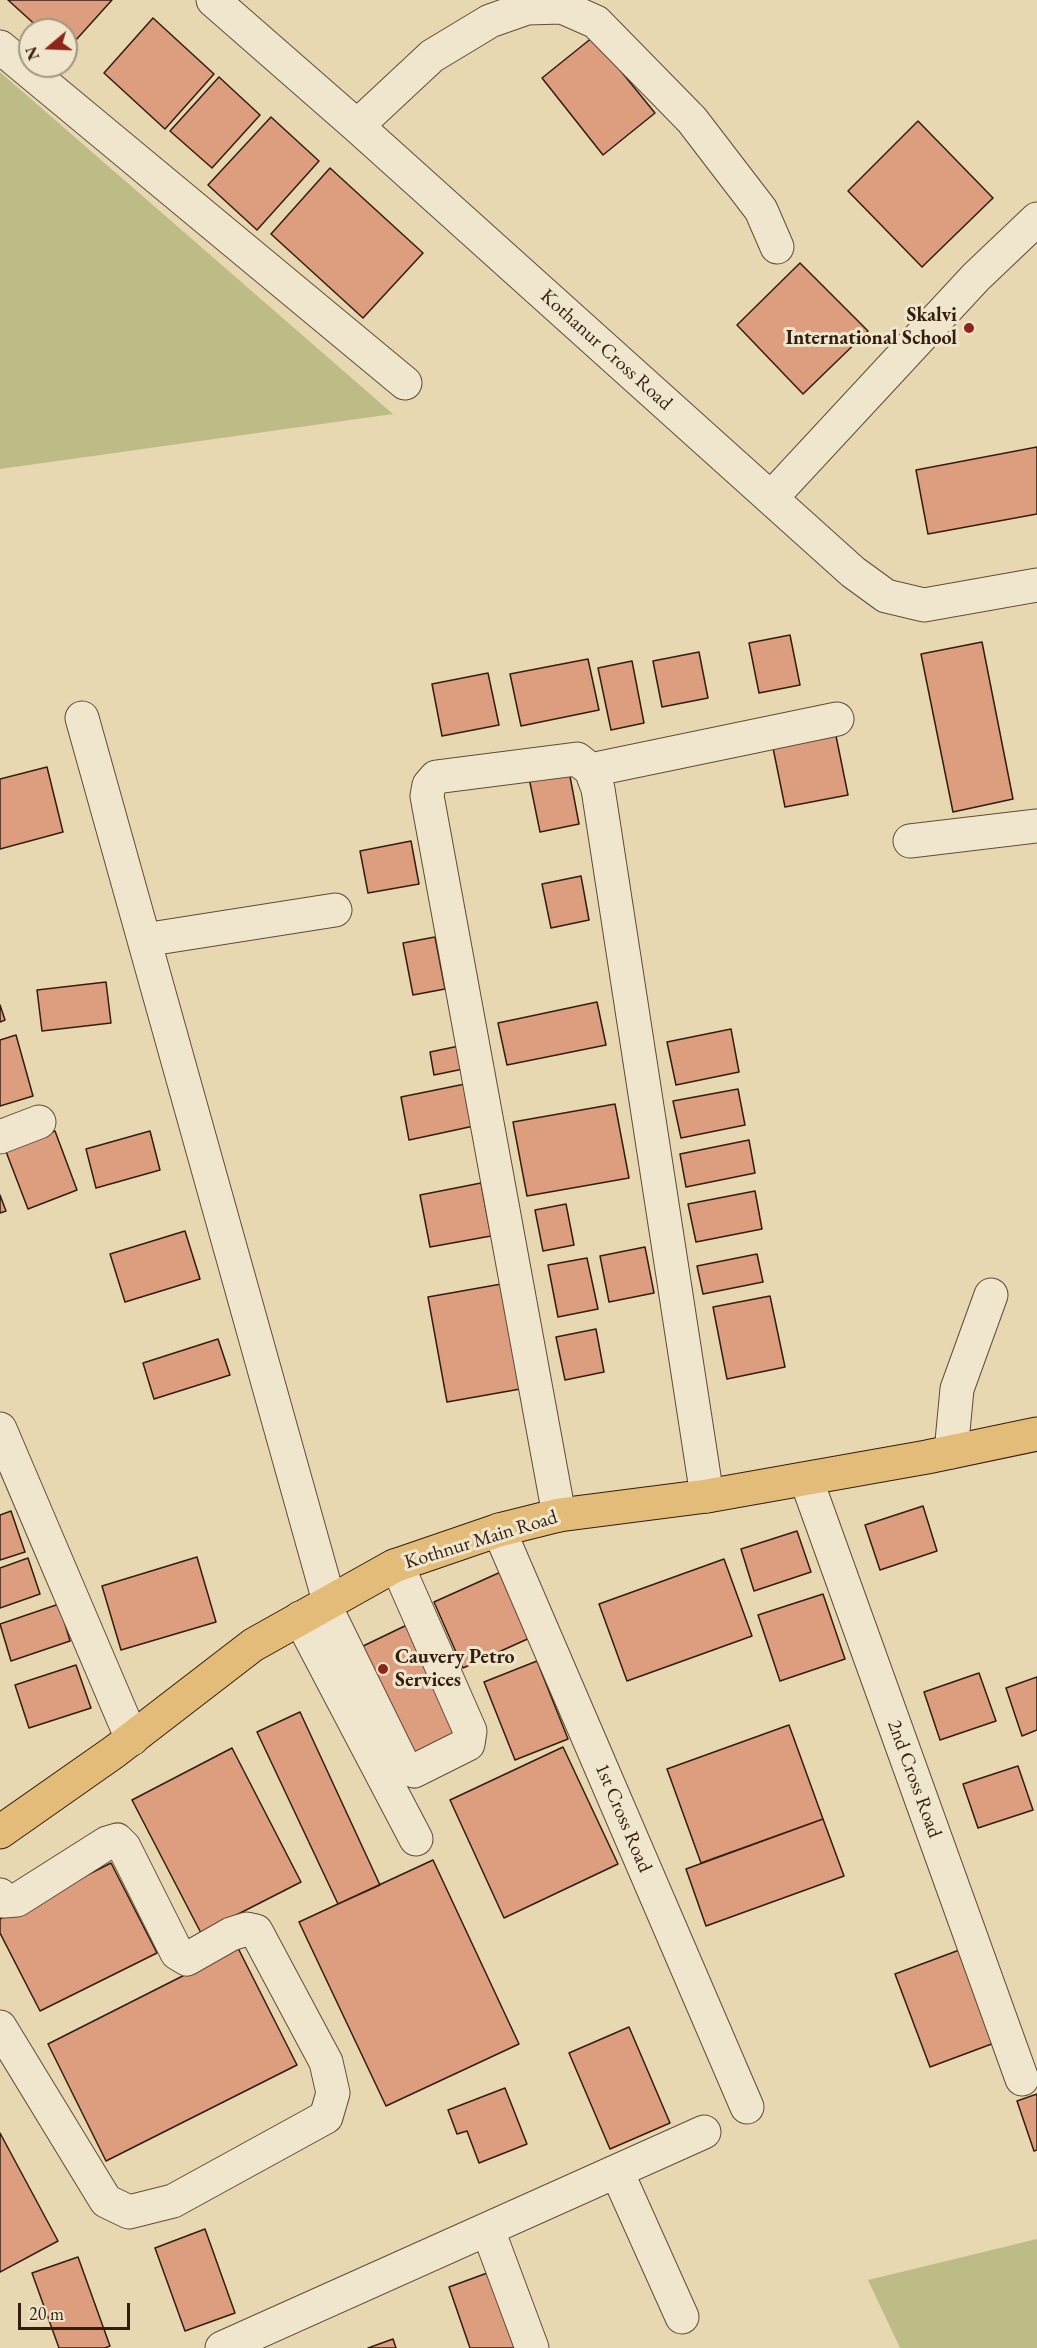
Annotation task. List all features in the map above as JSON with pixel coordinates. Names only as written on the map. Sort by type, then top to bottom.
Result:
[{"type":"main road","name":"Kothnur Main Road","points":[[0,1832],[132,1739],[253,1645],[397,1564],[499,1530],[559,1515],[707,1496],[951,1452],[1037,1434]]},
{"type":"street","name":"Kothanur Cross Road","points":[[213,0],[357,126],[854,572],[886,596],[924,605],[1037,585]]},
{"type":"street","points":[[357,126],[432,56],[490,21],[528,8],[562,7],[596,22],[692,120],[761,210],[777,247]]},
{"type":"street","points":[[0,46],[405,383]]},
{"type":"street","points":[[771,498],[976,277],[1037,219]]},
{"type":"street","points":[[82,718],[144,940],[318,1608],[416,1839]]},
{"type":"street","points":[[591,770],[837,719]]},
{"type":"street","points":[[559,1515],[427,796],[429,785],[436,777],[577,759],[591,770],[598,789],[707,1496]]},
{"type":"street","points":[[910,841],[1037,826]]},
{"type":"street","points":[[144,940],[335,910]]},
{"type":"street","points":[[0,1137],[39,1122]]},
{"type":"street","points":[[951,1452],[957,1389],[991,1295]]},
{"type":"street","points":[[0,1429],[132,1739]]},
{"type":"street","name":"2nd Cross Road","points":[[806,1479],[1022,2079]]},
{"type":"street","name":"1st Cross Road","points":[[499,1530],[747,2107]]},
{"type":"street","points":[[318,1608],[403,1765],[414,1771],[468,1744],[470,1731],[397,1564]]},
{"type":"street","points":[[0,1895],[4,1901],[17,1900],[117,1840],[124,1847],[177,1953],[187,1959],[231,1934],[247,1929],[256,1931],[326,2062],[333,2093],[326,2117],[173,2201],[129,2212],[106,2201],[0,2027]]},
{"type":"street","points":[[222,2348],[704,2132]]},
{"type":"street","points":[[617,2172],[682,2317]]},
{"type":"street","points":[[488,2230],[532,2348]]},
{"type":"shaded area","points":[[0,72],[393,414],[0,469]]},
{"type":"shaded area","points":[[1037,2239],[1037,2348],[900,2348],[868,2280]]},
{"type":"building","points":[[8,0],[112,0],[78,38],[78,18],[28,18]]},
{"type":"building","points":[[153,18],[214,74],[165,129],[104,73]]},
{"type":"building","points":[[593,37],[655,113],[603,155],[542,78]]},
{"type":"building","points":[[219,77],[260,115],[212,168],[170,131]]},
{"type":"building","points":[[271,117],[319,161],[257,230],[208,185]]},
{"type":"building","points":[[918,121],[993,198],[922,267],[848,191]]},
{"type":"building","points":[[330,168],[423,253],[363,318],[271,234]]},
{"type":"building","points":[[800,263],[868,331],[803,394],[737,325]]},
{"type":"building","points":[[1037,447],[1037,514],[928,534],[916,470]]},
{"type":"building","points":[[790,635],[800,685],[759,693],[749,643]]},
{"type":"building","points":[[982,642],[1013,799],[953,812],[921,654]]},
{"type":"building","points":[[699,652],[708,698],[662,707],[653,661]]},
{"type":"building","points":[[588,659],[599,710],[521,726],[510,674]]},
{"type":"building","points":[[632,661],[644,723],[611,730],[598,668]]},
{"type":"building","points":[[488,673],[499,725],[442,736],[432,684]]},
{"type":"building","points":[[834,726],[848,795],[785,807],[771,738]]},
{"type":"building","points":[[568,766],[579,824],[540,832],[528,773]]},
{"type":"building","points":[[47,767],[63,832],[0,849],[0,779]]},
{"type":"building","points":[[411,841],[419,884],[368,893],[360,851]]},
{"type":"building","points":[[581,876],[589,920],[551,928],[542,884]]},
{"type":"building","points":[[435,937],[445,989],[413,995],[403,943]]},
{"type":"building","points":[[106,982],[111,1023],[42,1031],[37,990]]},
{"type":"building","points":[[597,1002],[606,1045],[507,1065],[498,1023]]},
{"type":"building","points":[[0,1005],[5,1020],[0,1022]]},
{"type":"building","points":[[731,1029],[739,1072],[676,1085],[667,1042]]},
{"type":"building","points":[[16,1035],[33,1096],[0,1106],[0,1040]]},
{"type":"building","points":[[464,1045],[468,1068],[434,1075],[430,1052]]},
{"type":"building","points":[[465,1084],[474,1126],[409,1140],[401,1097]]},
{"type":"building","points":[[738,1089],[745,1125],[681,1138],[673,1101]]},
{"type":"building","points":[[615,1104],[629,1178],[527,1196],[513,1122]]},
{"type":"building","points":[[55,1131],[77,1190],[28,1209],[5,1149]]},
{"type":"building","points":[[150,1131],[160,1170],[96,1188],[86,1149]]},
{"type":"building","points":[[749,1140],[755,1173],[686,1187],[680,1154]]},
{"type":"building","points":[[481,1183],[491,1236],[430,1247],[420,1195]]},
{"type":"building","points":[[755,1191],[762,1229],[696,1242],[688,1204]]},
{"type":"building","points":[[0,1195],[6,1211],[0,1213]]},
{"type":"building","points":[[566,1204],[574,1245],[543,1251],[535,1210]]},
{"type":"building","points":[[185,1231],[200,1279],[125,1302],[110,1254]]},
{"type":"building","points":[[645,1247],[654,1293],[609,1302],[600,1256]]},
{"type":"building","points":[[757,1254],[763,1282],[703,1294],[697,1266]]},
{"type":"building","points":[[587,1258],[598,1309],[558,1317],[548,1265]]},
{"type":"building","points":[[507,1283],[526,1388],[447,1402],[428,1297]]},
{"type":"building","points":[[770,1296],[785,1367],[727,1379],[713,1307]]},
{"type":"building","points":[[596,1329],[604,1372],[565,1380],[556,1337]]},
{"type":"building","points":[[218,1339],[230,1375],[154,1399],[143,1363]]},
{"type":"building","points":[[923,1506],[937,1551],[880,1570],[865,1525]]},
{"type":"building","points":[[11,1511],[25,1552],[0,1560],[0,1515]]},
{"type":"building","points":[[797,1531],[811,1572],[754,1591],[741,1549]]},
{"type":"building","points":[[197,1557],[216,1622],[121,1650],[102,1586]]},
{"type":"building","points":[[28,1558],[40,1594],[0,1608],[0,1568]]},
{"type":"building","points":[[724,1559],[752,1636],[627,1681],[599,1604]]},
{"type":"building","points":[[503,1571],[532,1637],[463,1668],[434,1602]]},
{"type":"building","points":[[823,1594],[845,1659],[780,1681],[758,1615]]},
{"type":"building","points":[[59,1604],[70,1641],[11,1661],[0,1624]]},
{"type":"building","points":[[411,1623],[465,1739],[413,1763],[359,1648]]},
{"type":"building","points":[[537,1661],[568,1739],[515,1760],[484,1682]]},
{"type":"building","points":[[76,1665],[91,1708],[29,1728],[15,1685]]},
{"type":"building","points":[[979,1673],[996,1721],[940,1740],[924,1692]]},
{"type":"building","points":[[1037,1677],[1037,1730],[1022,1736],[1006,1688]]},
{"type":"building","points":[[300,1712],[380,1885],[338,1904],[257,1732]]},
{"type":"building","points":[[789,1725],[823,1819],[701,1863],[667,1769]]},
{"type":"building","points":[[563,1747],[618,1864],[504,1918],[450,1800]]},
{"type":"building","points":[[232,1748],[301,1882],[201,1933],[132,1800]]},
{"type":"building","points":[[1018,1766],[1033,1810],[978,1828],[963,1784]]},
{"type":"building","points":[[823,1819],[844,1876],[706,1926],[686,1869]]},
{"type":"building","points":[[433,1860],[519,2044],[386,2106],[299,1922]]},
{"type":"building","points":[[111,1863],[157,1953],[40,2011],[0,1933],[0,1919]]},
{"type":"building","points":[[238,1948],[297,2065],[106,2161],[48,2044]]},
{"type":"building","points":[[962,1949],[997,2042],[930,2067],[895,1974]]},
{"type":"building","points":[[629,2027],[670,2123],[610,2149],[569,2053]]},
{"type":"building","points":[[505,2088],[527,2144],[479,2163],[467,2131],[457,2134],[448,2110]]},
{"type":"building","points":[[1037,2094],[1037,2150],[1034,2151],[1017,2101]]},
{"type":"building","points":[[0,2133],[58,2241],[0,2272]]},
{"type":"building","points":[[205,2229],[235,2313],[185,2331],[155,2248]]},
{"type":"building","points":[[78,2257],[110,2346],[105,2348],[59,2348],[32,2273]]},
{"type":"building","points":[[490,2272],[517,2348],[470,2348],[449,2287]]},
{"type":"building","points":[[393,2339],[396,2348],[368,2348]]},
{"type":"place","name":"Skalvi International School","points":[[969,328]]},
{"type":"place","name":"Cauvery Petro Services","points":[[383,1669]]}]
